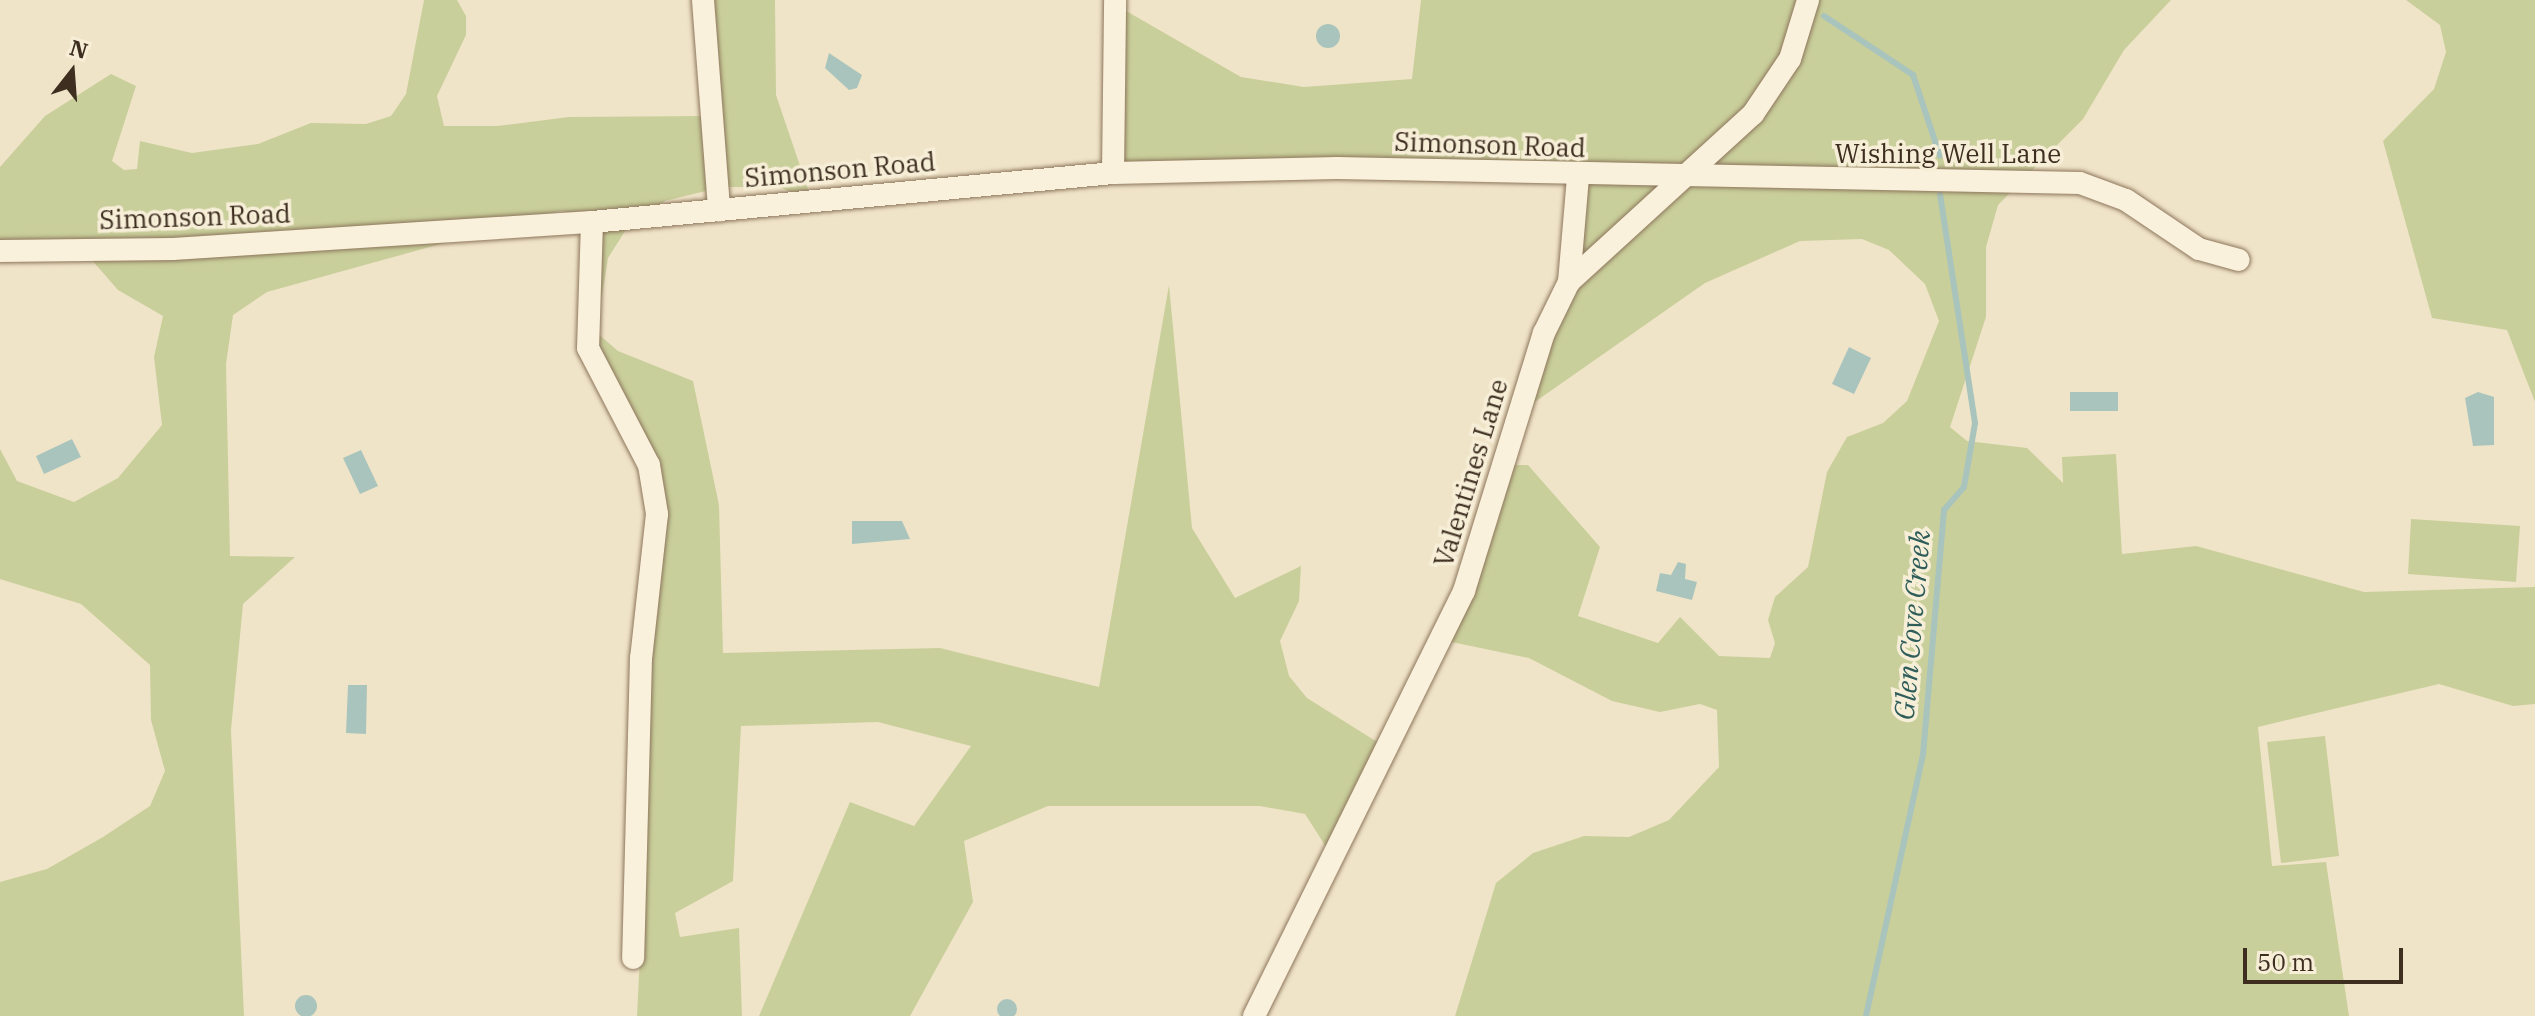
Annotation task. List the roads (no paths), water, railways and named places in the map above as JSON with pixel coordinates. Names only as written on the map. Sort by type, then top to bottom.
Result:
[{"type":"street","points":[[703,0],[719,210]]},
{"type":"street","points":[[1113,173],[1115,0]]},
{"type":"street","name":"Valentines Lane","points":[[1254,1016],[1464,591],[1544,333],[1569,282],[1753,114],[1783,70],[1808,0]]},
{"type":"street","name":"Simonson Road","points":[[0,251],[173,249],[592,222],[1113,173],[1337,168],[1685,179]]},
{"type":"street","points":[[1569,282],[1578,176]]},
{"type":"street","name":"Wishing Well Lane","points":[[1685,179],[2080,183],[2126,200],[2199,249],[2239,260]]},
{"type":"street","points":[[592,222],[588,348],[649,465],[657,514],[641,658],[633,958]]},
{"type":"water","points":[[1328,24],[1339,31],[1340,36],[1333,47],[1328,48],[1317,41],[1316,36],[1323,25]]},
{"type":"water","points":[[829,53],[862,75],[857,88],[849,90],[825,68]]},
{"type":"water","points":[[1849,347],[1871,358],[1854,394],[1832,384]]},
{"type":"water","points":[[2070,392],[2118,392],[2118,411],[2070,411]]},
{"type":"water","points":[[2478,392],[2494,397],[2494,445],[2473,446],[2465,398]]},
{"type":"water","points":[[72,439],[81,457],[44,474],[36,456]]},
{"type":"water","points":[[361,450],[378,486],[360,494],[343,458]]},
{"type":"water","points":[[852,521],[902,521],[910,539],[852,544]]},
{"type":"water","points":[[1678,562],[1686,564],[1685,579],[1697,582],[1692,600],[1656,591],[1660,573],[1671,575]]},
{"type":"water","points":[[348,685],[367,685],[366,734],[346,733]]},
{"type":"water","points":[[306,995],[314,998],[317,1006],[314,1014],[306,1017],[298,1014],[295,1006],[298,998]]},
{"type":"water","points":[[1007,999],[1014,1002],[1017,1009],[1014,1016],[1007,1019],[1000,1016],[997,1009],[1000,1002]]},
{"type":"waterway","name":"Glen Cove Creek","points":[[1824,16],[1913,75],[1940,156]]},
{"type":"waterway","name":"Glen Cove Creek","points":[[1866,1016],[1923,755],[1944,510],[1964,487],[1975,423],[1940,195]]}]
